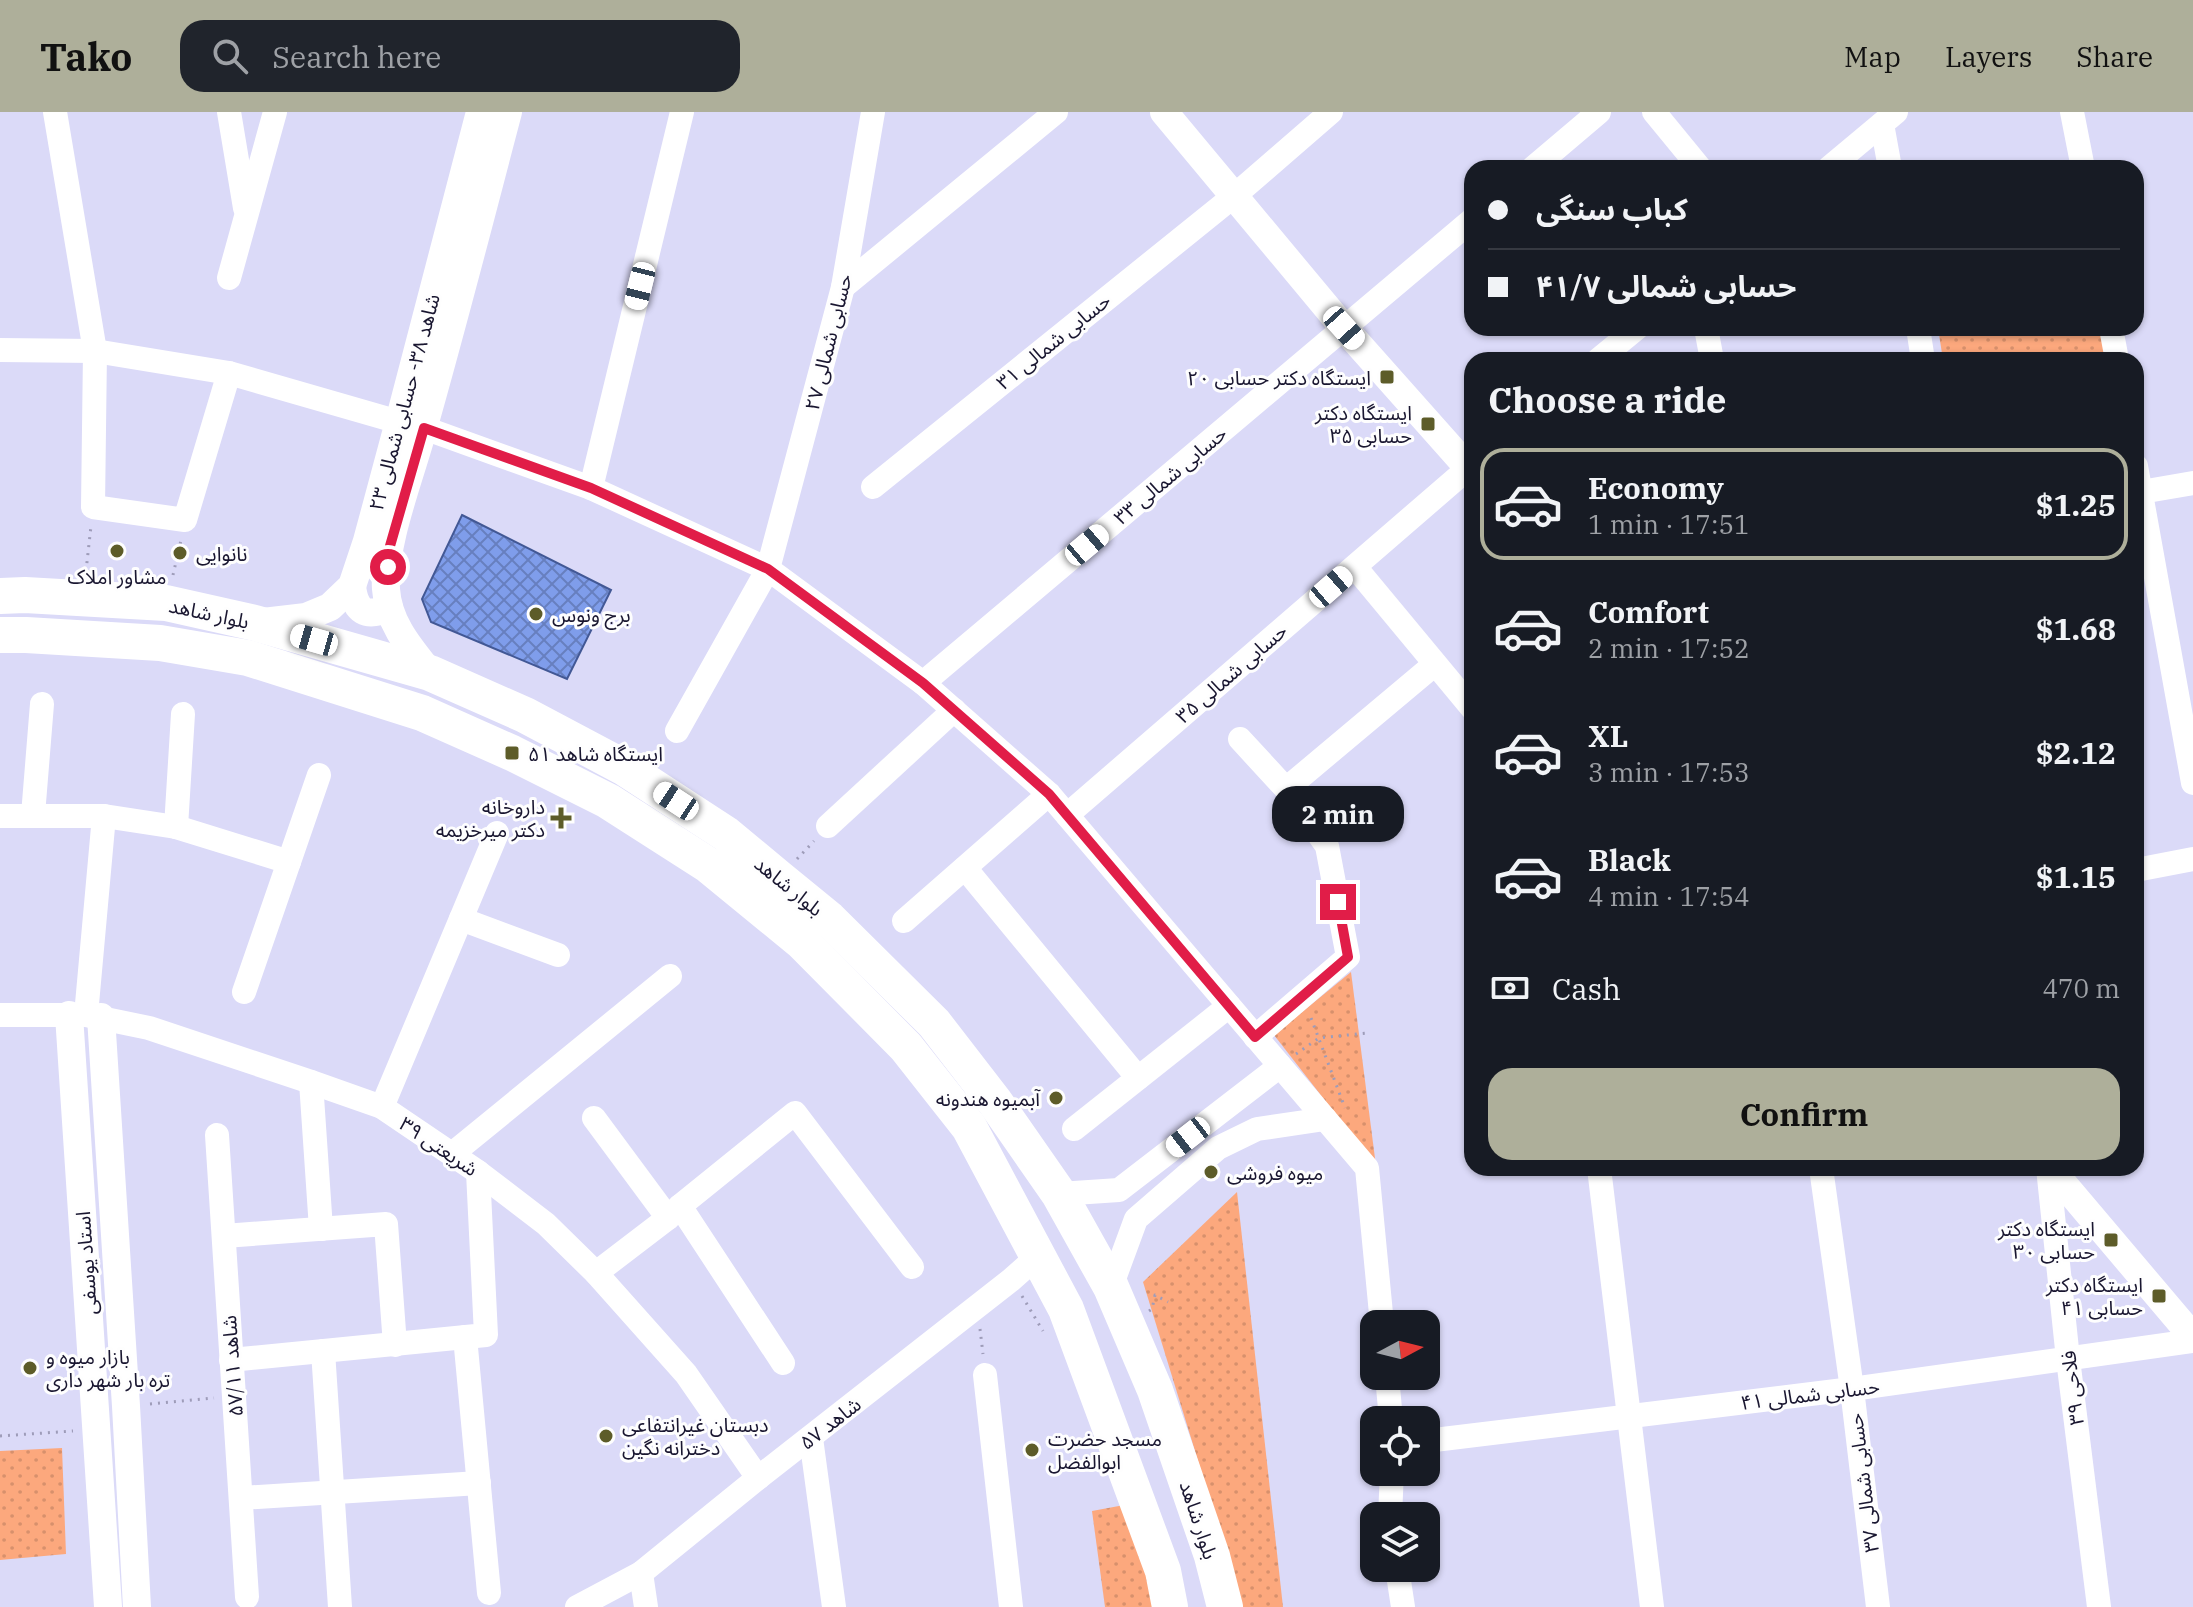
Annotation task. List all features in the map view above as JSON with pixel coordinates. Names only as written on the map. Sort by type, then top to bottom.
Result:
[{"type":"main road","name":"بلوار شاهد","points":[[0,596],[168,603],[255,623],[430,673],[525,715],[623,767],[726,834],[829,919],[934,1023],[995,1102],[1059,1194],[1111,1287],[1155,1390],[1212,1556],[1225,1607]]},
{"type":"main road","name":"بلوار شاهد","points":[[0,635],[160,643],[248,658],[422,713],[608,801],[708,865],[791,932],[906,1047],[969,1127],[1066,1309],[1163,1571],[1170,1607]]},
{"type":"street","points":[[55,112],[95,351],[93,507],[185,520],[229,373]]},
{"type":"street","points":[[229,112],[246,216]]},
{"type":"street","points":[[229,278],[275,112]]},
{"type":"street","name":"شاهد ۳۸- حسابی شمالی ۲۳","points":[[430,673],[403,640],[389,608],[386,588],[390,546],[412,425],[480,112]]},
{"type":"street","name":"شاهد ۳۸- حسابی شمالی ۲۳","points":[[352,586],[412,425],[508,112]]},
{"type":"street","points":[[591,488],[682,112]]},
{"type":"street","name":"حسابی شمالی ۲۷","points":[[677,731],[768,569],[843,287],[873,112]]},
{"type":"street","points":[[843,287],[1056,112]]},
{"type":"street","points":[[1164,112],[1344,328],[1464,460]]},
{"type":"street","name":"حسابی شمالی ۳۱","points":[[873,487],[1234,196],[1331,112]]},
{"type":"street","points":[[1542,160],[1599,112]]},
{"type":"street","points":[[1654,112],[1693,160]]},
{"type":"street","points":[[2072,112],[2081,160]]},
{"type":"street","points":[[1839,160],[1889,118]]},
{"type":"street","points":[[1889,118],[1890,160]]},
{"type":"street","name":"حسابی شمالی ۳۳","points":[[923,683],[1464,227]]},
{"type":"street","points":[[1608,352],[1627,336]]},
{"type":"street","points":[[0,350],[95,351],[229,373],[412,425],[591,488],[768,569],[923,683],[1049,794],[1280,1066],[1336,1116],[1367,1168],[1381,1310]]},
{"type":"street","name":"حسابی شمالی ۳۵","points":[[1067,815],[1464,474]]},
{"type":"street","points":[[2144,491],[2193,483]]},
{"type":"street","points":[[2144,509],[2193,783]]},
{"type":"street","points":[[1355,567],[1464,698]]},
{"type":"street","points":[[352,586],[353,600],[363,611],[376,614],[389,608]]},
{"type":"street","points":[[255,623],[306,617],[330,607],[352,586]]},
{"type":"street","points":[[1286,789],[1435,664]]},
{"type":"street","points":[[33,815],[42,704]]},
{"type":"street","points":[[828,826],[954,710]]},
{"type":"street","points":[[176,827],[183,714]]},
{"type":"street","points":[[1240,739],[1286,789],[1327,846],[1348,957],[1255,1037]]},
{"type":"street","points":[[244,992],[319,775]]},
{"type":"street","points":[[904,921],[1049,794]]},
{"type":"street","points":[[0,816],[104,816],[176,827],[289,862]]},
{"type":"street","points":[[85,1016],[104,816]]},
{"type":"street","points":[[382,1107],[497,833]]},
{"type":"street","points":[[2144,868],[2193,859]]},
{"type":"street","points":[[965,868],[1138,1078]]},
{"type":"street","points":[[461,919],[558,955]]},
{"type":"street","points":[[452,1154],[670,976]]},
{"type":"street","points":[[1074,1129],[1229,1006]]},
{"type":"street","name":"شریعتی ۳۹","points":[[0,1015],[85,1016],[149,1028],[382,1107],[478,1172],[546,1224],[596,1273],[686,1374],[758,1478]]},
{"type":"street","name":"استاد یوسفی","points":[[85,1016],[126,1406],[137,1607]]},
{"type":"street","name":"استاد یوسفی","points":[[85,1016],[97,1430],[108,1607]]},
{"type":"street","points":[[1059,1194],[1119,1190],[1280,1066]]},
{"type":"street","points":[[311,1082],[321,1229]]},
{"type":"street","points":[[596,1273],[795,1113],[912,1267]]},
{"type":"street","points":[[1111,1287],[1136,1219],[1218,1148],[1257,1129],[1336,1116]]},
{"type":"street","points":[[594,1118],[674,1212],[783,1363]]},
{"type":"street","name":"شاهد ۵۷/۱۱","points":[[217,1135],[247,1597]]},
{"type":"street","points":[[231,1360],[486,1335],[478,1172]]},
{"type":"street","points":[[1600,1176],[1652,1607]]},
{"type":"street","name":"حسابی شمالی ۳۷","points":[[1822,1176],[1878,1607]]},
{"type":"street","name":"فلاحی ۳۹","points":[[2050,1176],[2068,1359],[2099,1607]]},
{"type":"street","points":[[2068,1180],[2193,1339]]},
{"type":"street","points":[[1119,1190],[1120,1205],[1136,1219]]},
{"type":"street","points":[[224,1236],[386,1224],[395,1345]]},
{"type":"street","name":"شاهد ۵۷","points":[[577,1607],[641,1573],[1038,1256]]},
{"type":"street","points":[[465,1337],[489,1593]]},
{"type":"street","name":"حسابی شمالی ۴۱","points":[[1440,1439],[1852,1389],[2193,1339]]},
{"type":"street","points":[[323,1351],[340,1607]]},
{"type":"street","points":[[985,1375],[1011,1607]]},
{"type":"street","points":[[811,1438],[834,1607]]},
{"type":"street","points":[[241,1498],[479,1483]]},
{"type":"street","points":[[641,1573],[646,1607]]},
{"type":"street","points":[[1399,1582],[1403,1607]]},
{"type":"path","points":[[83,598],[93,507]]},
{"type":"path","points":[[168,603],[185,520]]},
{"type":"path","points":[[779,878],[828,826]]},
{"type":"path","points":[[1302,996],[1319,1038],[1336,1116]]},
{"type":"path","points":[[1280,1066],[1319,1038],[1367,1033]]},
{"type":"path","points":[[1152,1309],[1155,1295],[1168,1302]]},
{"type":"path","points":[[978,1306],[985,1375]]},
{"type":"path","points":[[126,1406],[234,1396]]},
{"type":"path","points":[[0,1436],[97,1430]]},
{"type":"shaded area","points":[[1939,336],[2102,336],[2106,352],[1942,352]]},
{"type":"shaded area","points":[[1351,972],[1376,1166],[1274,1035]]},
{"type":"shaded area","points":[[1237,1192],[1283,1607],[1243,1607],[1143,1282]]},
{"type":"shaded area","points":[[62,1448],[66,1554],[0,1560],[0,1451]]},
{"type":"shaded area","points":[[1135,1503],[1156,1607],[1105,1607],[1092,1511]]},
{"type":"building","name":"برج ونوس","points":[[462,515],[611,590],[567,679],[431,622],[422,599]]},
{"type":"place","name":"ایستگاه دکتر حسابی ۲۰","points":[[1387,377]]},
{"type":"place","name":"ایستگاه دکتر حسابی ۳۵","points":[[1428,424]]},
{"type":"place","name":"مشاور املاک","points":[[117,551]]},
{"type":"place","name":"نانوایی","points":[[180,553]]},
{"type":"place","name":"برج ونوس","points":[[536,614]]},
{"type":"place","name":"ایستگاه شاهد ۵۱","points":[[512,753]]},
{"type":"place","name":"داروخانه دکتر میرخزیمه","points":[[561,818]]},
{"type":"place","name":"آبمیوه هندونه","points":[[1056,1098]]},
{"type":"place","name":"میوه فروشی","points":[[1211,1172]]},
{"type":"place","name":"ایستگاه دکتر حسابی ۳۰","points":[[2111,1240]]},
{"type":"place","name":"ایستگاه دکتر حسابی ۴۱","points":[[2159,1296]]},
{"type":"place","name":"بازار میوه و تره بار شهر داری","points":[[30,1368]]},
{"type":"place","name":"دبستان غیرانتفاعی دخترانه نگین","points":[[606,1436]]},
{"type":"place","name":"مسجد حضرت ابوالفضل","points":[[1032,1450]]},
{"type":"route","points":[[388,567],[390,546],[424,428],[591,488],[768,569],[923,683],[1049,794],[1255,1037],[1348,957],[1338,902]]}]
